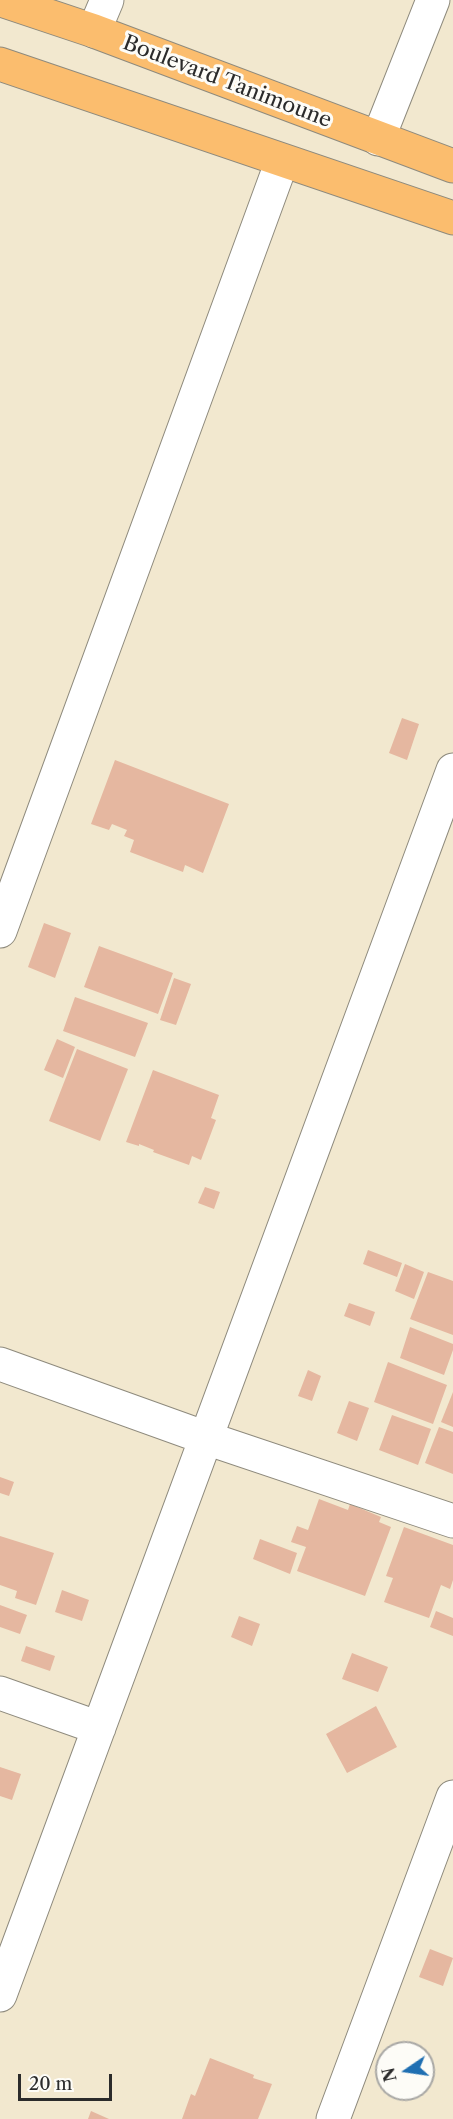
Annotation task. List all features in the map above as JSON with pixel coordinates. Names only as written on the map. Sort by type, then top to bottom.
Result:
[{"type":"main road","name":"Boulevard Tanimoune","points":[[1,0],[94,32],[453,166]]},
{"type":"main road","points":[[0,64],[453,218]]},
{"type":"street","points":[[94,32],[107,0]]},
{"type":"street","points":[[378,139],[433,0]]},
{"type":"street","points":[[0,931],[282,161]]},
{"type":"street","points":[[0,1995],[206,1438],[442,837],[453,770]]},
{"type":"street","points":[[0,1364],[206,1438],[453,1521]]},
{"type":"street","points":[[0,1692],[99,1728]]},
{"type":"street","points":[[343,2116],[446,1837],[453,1797]]},
{"type":"building","points":[[402,718],[419,724],[407,760],[389,753]]},
{"type":"building","points":[[115,760],[229,804],[203,873],[185,865],[183,872],[130,852],[134,840],[124,836],[127,830],[112,824],[109,830],[91,824]]},
{"type":"building","points":[[44,923],[71,933],[55,978],[28,967]]},
{"type":"building","points":[[99,946],[173,973],[158,1014],[84,987]]},
{"type":"building","points":[[174,978],[191,984],[176,1025],[160,1020]]},
{"type":"building","points":[[75,997],[148,1023],[135,1057],[63,1031]]},
{"type":"building","points":[[57,1039],[75,1047],[63,1078],[44,1070]]},
{"type":"building","points":[[77,1049],[128,1069],[100,1141],[49,1121]]},
{"type":"building","points":[[153,1070],[219,1095],[211,1118],[216,1120],[201,1160],[192,1156],[189,1165],[153,1152],[154,1150],[139,1144],[139,1146],[126,1142]]},
{"type":"building","points":[[205,1187],[220,1192],[214,1209],[198,1203]]},
{"type":"building","points":[[368,1250],[402,1263],[397,1277],[363,1264]]},
{"type":"building","points":[[405,1264],[424,1272],[414,1299],[395,1291]]},
{"type":"building","points":[[428,1272],[453,1281],[453,1335],[410,1319]]},
{"type":"building","points":[[349,1303],[375,1312],[370,1326],[344,1316]]},
{"type":"building","points":[[410,1327],[453,1344],[444,1375],[400,1358]]},
{"type":"building","points":[[388,1362],[447,1385],[433,1424],[374,1402]]},
{"type":"building","points":[[308,1370],[321,1376],[312,1401],[298,1396]]},
{"type":"building","points":[[453,1392],[453,1427],[441,1422]]},
{"type":"building","points":[[349,1401],[369,1408],[357,1441],[337,1433]]},
{"type":"building","points":[[392,1415],[431,1429],[418,1465],[379,1450]]},
{"type":"building","points":[[439,1427],[453,1432],[453,1474],[425,1463]]},
{"type":"building","points":[[0,1477],[14,1482],[9,1496],[0,1493]]},
{"type":"building","points":[[319,1499],[348,1510],[350,1504],[381,1517],[379,1522],[391,1527],[365,1596],[297,1571],[306,1547],[291,1542],[297,1526],[308,1530]]},
{"type":"building","points":[[404,1527],[453,1545],[453,1580],[450,1589],[441,1585],[429,1618],[384,1602],[393,1578],[386,1576]]},
{"type":"building","points":[[0,1536],[54,1553],[36,1605],[15,1598],[17,1591],[0,1585]]},
{"type":"building","points":[[260,1539],[297,1553],[290,1574],[253,1559]]},
{"type":"building","points":[[62,1590],[89,1600],[82,1621],[55,1612]]},
{"type":"building","points":[[0,1605],[27,1615],[20,1634],[0,1627]]},
{"type":"building","points":[[436,1611],[453,1618],[453,1636],[430,1627]]},
{"type":"building","points":[[239,1616],[260,1624],[252,1646],[231,1637]]},
{"type":"building","points":[[26,1646],[55,1656],[50,1671],[21,1661]]},
{"type":"building","points":[[352,1653],[388,1667],[378,1692],[342,1679]]},
{"type":"building","points":[[376,1706],[397,1747],[347,1773],[326,1734]]},
{"type":"building","points":[[0,1767],[21,1774],[12,1800],[0,1796]]},
{"type":"building","points":[[430,1949],[453,1958],[443,1986],[419,1977]]},
{"type":"building","points":[[210,2058],[254,2075],[253,2078],[272,2084],[258,2119],[182,2119],[191,2094],[195,2096]]},
{"type":"building","points":[[91,2111],[109,2119],[88,2119]]}]
